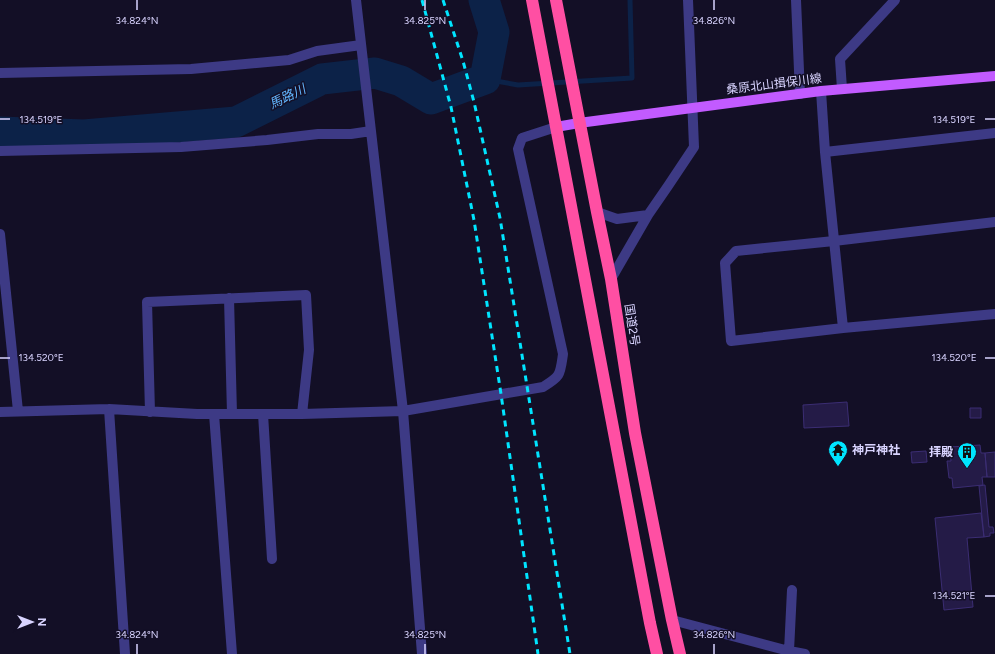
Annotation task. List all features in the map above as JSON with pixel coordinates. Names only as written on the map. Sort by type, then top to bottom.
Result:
[{"type":"highway","points":[[532,0],[657,654]]},
{"type":"highway","name":"国道2号","points":[[556,0],[579,123],[611,279],[635,433],[680,654]]},
{"type":"main road","name":"桑原北山揖保川線","points":[[556,127],[821,91],[995,76]]},
{"type":"street","points":[[356,0],[404,411],[422,654]]},
{"type":"street","points":[[611,279],[648,215],[694,147],[688,0]]},
{"type":"street","points":[[796,0],[800,94]]},
{"type":"street","points":[[842,90],[840,58],[895,0]]},
{"type":"street","points":[[0,73],[191,70],[289,60],[317,51],[362,51]]},
{"type":"street","points":[[821,91],[825,152],[843,328]]},
{"type":"street","points":[[0,151],[181,147],[318,134],[352,134],[370,127]]},
{"type":"street","points":[[0,412],[109,409],[197,414],[302,414],[404,411],[543,387],[554,380],[560,372],[562,354],[518,150],[522,138],[556,127]]},
{"type":"street","points":[[825,152],[995,133]]},
{"type":"street","points":[[597,212],[617,219],[648,215]]},
{"type":"street","points":[[995,222],[736,251],[725,263],[731,341],[843,328],[995,314]]},
{"type":"street","points":[[0,234],[18,411]]},
{"type":"street","points":[[150,412],[147,302],[306,295],[309,350],[302,414]]},
{"type":"street","points":[[229,298],[232,414]]},
{"type":"street","points":[[109,409],[125,654]]},
{"type":"street","points":[[214,414],[232,654]]},
{"type":"street","points":[[263,414],[272,559]]},
{"type":"street","points":[[789,651],[792,590]]},
{"type":"street","points":[[672,620],[805,654]]},
{"type":"building","points":[[847,402],[849,426],[804,428],[803,405]]},
{"type":"building","points":[[970,408],[981,408],[981,418],[970,418]]},
{"type":"building","name":"拝殿","points":[[980,445],[981,453],[985,453],[987,477],[982,477],[983,485],[953,488],[952,478],[949,478],[947,461],[951,461],[950,447]]},
{"type":"building","points":[[926,451],[927,462],[912,463],[911,452]]},
{"type":"building","points":[[995,452],[995,477],[987,477],[985,453]]},
{"type":"building","points":[[985,485],[989,527],[993,527],[994,533],[990,533],[990,536],[984,537],[979,486]]},
{"type":"building","points":[[981,513],[984,537],[967,538],[973,607],[944,610],[935,518]]},
{"type":"waterway","name":"馬路川","points":[[0,132],[84,135],[236,122],[322,79],[375,73],[401,81],[431,99],[485,79],[494,32],[484,0]]},
{"type":"waterway","points":[[485,79],[518,85],[632,78],[630,0]]},
{"type":"railway","points":[[422,0],[451,107],[474,220],[501,394],[538,654]]},
{"type":"railway","points":[[443,0],[463,61],[474,102],[500,218],[570,654]]},
{"type":"place","name":"神戸神社","points":[[838,467]]},
{"type":"place","name":"拝殿","points":[[967,469]]}]
